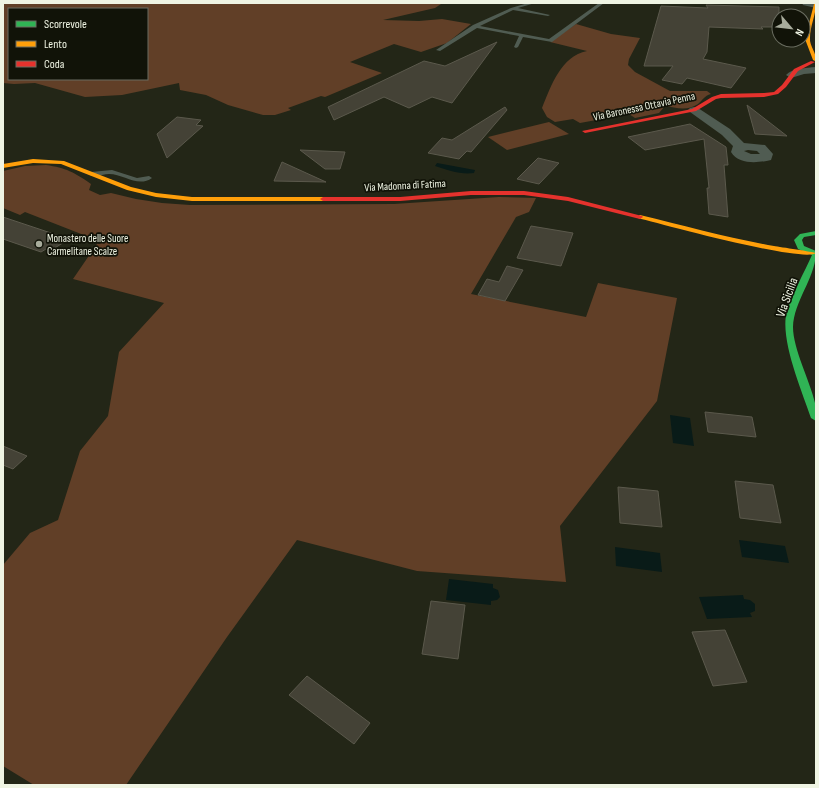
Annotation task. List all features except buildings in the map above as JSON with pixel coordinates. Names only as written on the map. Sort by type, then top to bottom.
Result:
[{"type":"main road","points":[[811,26],[816,6]]},
{"type":"main road","points":[[809,48],[815,64]]},
{"type":"main road","name":"Via Baronessa Ottavia Penna","points":[[585,131],[694,110],[700,108],[711,99],[729,94],[776,93],[785,85],[791,75]]},
{"type":"main road","name":"Via Madonna di Fatima","points":[[3,166],[23,162],[52,161],[70,164],[120,186],[144,193],[192,198],[400,198],[471,193],[524,193],[568,199],[719,236]]},
{"type":"main road","points":[[814,254],[801,247],[798,240],[816,226]]},
{"type":"main road","points":[[790,235],[816,233]]},
{"type":"main road","points":[[719,236],[762,236]]},
{"type":"main road","points":[[719,236],[736,241],[799,253],[814,254]]},
{"type":"main road","name":"Via Sicilia","points":[[814,254],[791,312],[789,328],[794,353],[816,418]]},
{"type":"street","points":[[806,3],[816,6]]},
{"type":"street","points":[[791,75],[803,71],[815,64]]},
{"type":"street","points":[[694,110],[726,132],[741,147]]},
{"type":"lane","points":[[438,50],[476,26],[512,9],[533,3]]},
{"type":"lane","points":[[476,26],[550,41],[602,3]]},
{"type":"lane","points":[[512,9],[548,15]]},
{"type":"lane","points":[[516,47],[522,36]]},
{"type":"lane","points":[[91,174],[112,172],[137,180],[149,178]]},
{"type":"shaded area","points":[[3,3],[437,3],[441,4],[435,8],[383,20],[419,21],[442,19],[471,24],[447,43],[421,52],[394,44],[350,62],[382,73],[325,97],[321,96],[288,108],[291,110],[275,115],[263,115],[228,105],[206,95],[180,90],[179,83],[122,95],[85,97],[35,83],[3,83]]},
{"type":"shaded area","points":[[576,24],[611,34],[640,38],[629,59],[628,65],[635,72],[670,91],[707,91],[711,94],[690,108],[673,108],[665,106],[659,113],[635,118],[629,114],[580,123],[573,119],[555,122],[547,117],[542,108],[553,82],[558,73],[570,59],[587,51],[550,42]]},
{"type":"shaded area","points":[[549,122],[569,134],[507,150],[488,137]]},
{"type":"shaded area","points":[[437,163],[475,170],[474,173],[459,173],[435,166]]},
{"type":"shaded area","points":[[46,165],[65,169],[75,174],[91,184],[89,190],[100,195],[111,193],[162,203],[190,205],[394,204],[499,197],[536,198],[529,212],[516,217],[471,294],[586,317],[598,283],[677,298],[657,401],[560,526],[566,582],[417,571],[297,540],[227,637],[126,785],[34,785],[3,766],[3,565],[30,533],[58,520],[80,451],[108,416],[119,352],[164,303],[73,279],[99,241],[25,212],[20,215],[3,208],[3,171],[25,166]]},
{"type":"shaded area","points":[[670,415],[690,418],[694,446],[673,443]]},
{"type":"shaded area","points":[[739,540],[785,546],[789,563],[742,557]]},
{"type":"shaded area","points":[[615,547],[660,553],[662,572],[616,566]]},
{"type":"shaded area","points":[[449,579],[493,584],[493,588],[498,590],[500,597],[497,600],[491,601],[491,605],[446,600]]},
{"type":"shaded area","points":[[743,595],[744,599],[750,600],[755,604],[755,611],[750,613],[752,617],[707,619],[699,597]]},
{"type":"traffic: fast","points":[[816,233],[802,235],[798,240],[801,247],[816,254],[791,312],[789,328],[794,353],[816,418]]},
{"type":"traffic: slow","points":[[815,60],[807,39],[816,4]]},
{"type":"traffic: slow","points":[[3,166],[33,161],[62,162],[129,189],[156,195],[192,199],[323,199]]},
{"type":"traffic: slow","points":[[640,217],[736,241],[799,253],[812,253]]},
{"type":"traffic: jam","points":[[585,131],[694,110],[714,98],[721,96],[764,95],[776,93],[784,86],[796,70],[813,62]]},
{"type":"traffic: jam","points":[[323,199],[400,199],[471,193],[524,193],[568,199],[640,217]]},
{"type":"place","name":"Monastero delle Suore Carmelitane Scalze","points":[[39,244]]}]
